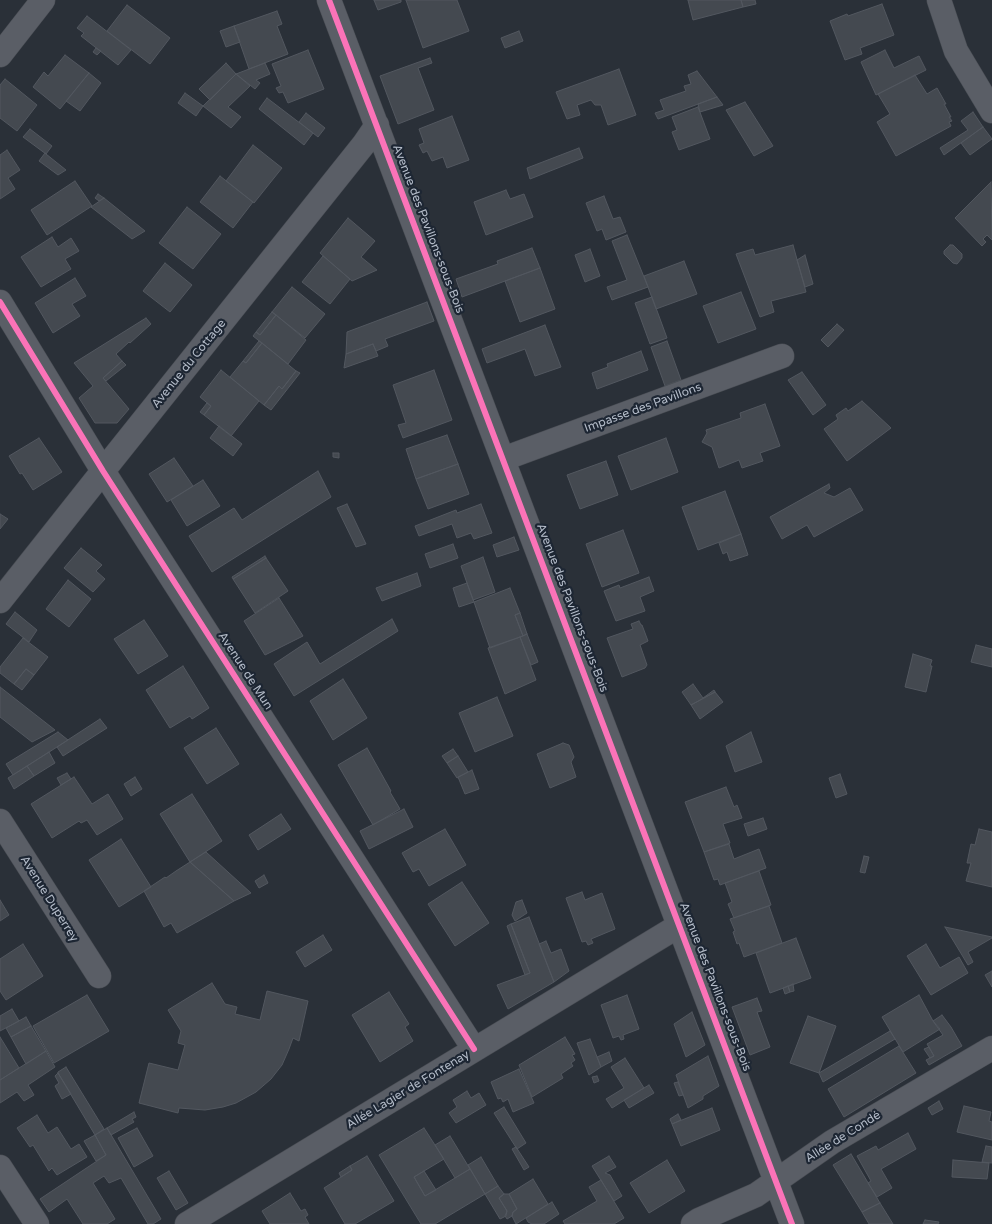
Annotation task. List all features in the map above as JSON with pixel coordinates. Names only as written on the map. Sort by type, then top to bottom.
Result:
[{"type":"street","points":[[0,54],[43,0]]},
{"type":"street","name":"Avenue des Pavillons-sous-Bois","points":[[329,0],[792,1224]]},
{"type":"street","points":[[939,0],[956,51],[992,110]]},
{"type":"street","name":"Avenue du Cottage","points":[[0,601],[364,144],[377,125]]},
{"type":"street","name":"Avenue de Mun","points":[[0,302],[103,471],[474,1049]]},
{"type":"street","name":"Impasse des Pavillons","points":[[503,459],[782,356]]},
{"type":"street","name":"Avenue Duperrey","points":[[0,821],[99,976]]},
{"type":"street","name":"Allée Lagier de Fontenay","points":[[187,1224],[680,925]]},
{"type":"street","name":"Allée de Condé","points":[[693,1224],[756,1195],[832,1142],[992,1048]]},
{"type":"street","points":[[0,1167],[37,1224]]},
{"type":"building","points":[[374,0],[401,0],[401,2],[378,10]]},
{"type":"building","points":[[406,0],[457,0],[469,31],[423,48]]},
{"type":"building","points":[[688,0],[741,0],[743,7],[693,20]]},
{"type":"building","points":[[741,0],[755,0],[756,4],[743,7]]},
{"type":"building","points":[[882,4],[894,35],[860,48],[862,54],[845,60],[830,21]]},
{"type":"building","points":[[127,5],[170,38],[150,64],[107,31]]},
{"type":"building","points":[[277,11],[282,24],[277,26],[288,54],[249,69],[234,26]]},
{"type":"building","points":[[87,16],[131,50],[118,65],[81,36],[84,33],[77,28]]},
{"type":"building","points":[[234,26],[240,42],[226,47],[220,31]]},
{"type":"building","points":[[519,31],[523,41],[505,48],[501,38]]},
{"type":"building","points":[[96,48],[101,51],[97,55],[93,52]]},
{"type":"building","points":[[308,50],[324,89],[288,103],[283,92],[279,93],[276,88],[281,86],[272,64]]},
{"type":"building","points":[[885,50],[894,68],[919,56],[926,70],[876,95],[861,62]]},
{"type":"building","points":[[65,55],[89,73],[60,109],[33,87],[44,72],[48,76]]},
{"type":"building","points":[[430,58],[432,63],[418,68],[434,110],[398,124],[380,76]]},
{"type":"building","points":[[226,63],[236,74],[210,100],[199,89]]},
{"type":"building","points":[[265,63],[270,74],[256,80],[260,83],[255,89],[236,74]]},
{"type":"building","points":[[619,69],[636,115],[608,125],[601,105],[595,105],[591,100],[577,105],[580,115],[567,119],[556,92]]},
{"type":"building","points":[[697,71],[717,97],[658,119],[655,113],[664,110],[660,100],[686,91],[684,86],[691,84],[688,75]]},
{"type":"building","points":[[89,73],[101,83],[80,111],[66,101]]},
{"type":"building","points":[[236,74],[250,86],[228,107],[241,117],[231,128],[203,106]]},
{"type":"building","points":[[915,75],[927,94],[937,88],[951,117],[949,117],[952,121],[949,122],[951,126],[896,156],[877,122],[890,114],[878,94]]},
{"type":"building","points":[[5,79],[37,105],[17,131],[0,118],[0,85]]},
{"type":"building","points":[[185,93],[203,106],[196,116],[178,103]]},
{"type":"building","points":[[717,97],[723,105],[700,112],[698,104]]},
{"type":"building","points":[[267,98],[313,133],[304,145],[259,109]]},
{"type":"building","points":[[745,102],[773,146],[754,156],[726,110]]},
{"type":"building","points":[[698,107],[710,139],[679,150],[672,132],[677,130],[672,117]]},
{"type":"building","points":[[973,112],[983,127],[944,155],[940,148],[968,130],[961,121]]},
{"type":"building","points":[[306,113],[325,128],[318,137],[299,122]]},
{"type":"building","points":[[452,116],[469,160],[447,168],[443,157],[432,161],[427,151],[423,153],[419,145],[424,143],[419,129]]},
{"type":"building","points":[[983,127],[992,139],[970,155],[961,143]]},
{"type":"building","points":[[30,129],[52,146],[46,154],[23,137]]},
{"type":"building","points":[[253,145],[282,168],[254,203],[226,181]]},
{"type":"building","points":[[579,148],[583,158],[530,179],[527,168]]},
{"type":"building","points":[[7,150],[20,170],[8,178],[15,189],[0,199],[0,155]]},
{"type":"building","points":[[45,153],[66,170],[58,175],[39,161]]},
{"type":"building","points":[[220,176],[253,202],[233,228],[200,202]]},
{"type":"building","points":[[75,181],[92,206],[47,235],[31,210]]},
{"type":"building","points":[[991,182],[992,240],[987,235],[983,239],[986,242],[982,246],[955,218]]},
{"type":"building","points":[[506,190],[510,199],[524,194],[533,217],[486,235],[474,202]]},
{"type":"building","points":[[98,194],[104,198],[99,201],[95,198]]},
{"type":"building","points":[[604,196],[613,219],[620,217],[626,232],[606,240],[602,229],[597,231],[586,203]]},
{"type":"building","points":[[104,198],[145,231],[132,239],[91,207]]},
{"type":"building","points":[[187,207],[221,234],[193,269],[159,243]]},
{"type":"building","points":[[348,218],[375,241],[361,257],[377,270],[352,281],[320,253]]},
{"type":"building","points":[[627,235],[648,287],[612,300],[607,287],[627,280],[612,241]]},
{"type":"building","points":[[52,237],[58,247],[71,238],[79,251],[65,259],[71,269],[41,287],[21,257]]},
{"type":"building","points":[[793,245],[806,292],[771,301],[774,312],[760,317],[736,254],[753,249],[755,255]]},
{"type":"building","points":[[950,245],[953,245],[962,254],[962,258],[957,264],[953,263],[944,254],[944,251]]},
{"type":"building","points":[[532,248],[540,268],[462,297],[456,279],[498,264],[497,261]]},
{"type":"building","points":[[590,249],[600,276],[585,282],[575,255]]},
{"type":"building","points":[[805,255],[813,284],[805,287],[797,260]]},
{"type":"building","points":[[323,256],[350,279],[330,304],[302,282]]},
{"type":"building","points":[[684,261],[697,294],[656,309],[644,276]]},
{"type":"building","points":[[165,263],[192,285],[170,312],[143,291]]},
{"type":"building","points":[[540,268],[555,309],[520,322],[505,281]]},
{"type":"building","points":[[75,278],[86,296],[72,304],[80,316],[53,333],[35,303]]},
{"type":"building","points":[[292,287],[325,314],[305,338],[272,312]]},
{"type":"building","points":[[741,292],[756,329],[718,343],[703,306]]},
{"type":"building","points":[[652,297],[667,338],[650,344],[635,303]]},
{"type":"building","points":[[427,302],[434,321],[385,339],[388,346],[376,351],[373,344],[346,354],[347,332]]},
{"type":"building","points":[[272,312],[276,315],[260,335],[256,332]]},
{"type":"building","points":[[276,315],[306,340],[288,364],[253,336],[256,332],[260,335]]},
{"type":"building","points":[[146,318],[151,324],[116,354],[122,361],[103,378],[129,409],[117,423],[95,423],[79,398],[93,386],[74,363]]},
{"type":"building","points":[[837,324],[844,330],[828,347],[821,340]]},
{"type":"building","points":[[545,325],[561,367],[535,376],[525,349],[487,363],[482,349]]},
{"type":"building","points":[[259,341],[262,343],[246,363],[243,361]]},
{"type":"building","points":[[667,341],[681,380],[665,386],[651,347]]},
{"type":"building","points":[[262,343],[296,371],[282,389],[279,386],[264,405],[230,377],[243,361],[246,363]]},
{"type":"building","points":[[373,344],[378,356],[344,368],[346,354]]},
{"type":"building","points":[[641,351],[648,370],[597,389],[592,373],[608,367],[607,364]]},
{"type":"building","points":[[122,361],[126,365],[106,381],[103,378]]},
{"type":"building","points":[[221,370],[259,401],[231,436],[204,415],[211,406],[200,397]]},
{"type":"building","points":[[434,370],[452,420],[403,438],[398,425],[406,423],[393,385]]},
{"type":"building","points":[[296,371],[300,373],[271,410],[264,405],[279,386],[282,389]]},
{"type":"building","points":[[802,372],[826,405],[813,415],[788,380]]},
{"type":"building","points":[[862,401],[891,428],[847,461],[824,429],[838,419],[836,415],[846,408],[848,411]]},
{"type":"building","points":[[207,403],[211,406],[204,415],[200,412]]},
{"type":"building","points":[[765,404],[780,446],[760,453],[763,461],[742,468],[739,460],[719,468],[712,447],[702,442],[707,433],[706,430],[741,418],[740,413]]},
{"type":"building","points":[[219,426],[242,444],[233,456],[210,438]]},
{"type":"building","points":[[447,435],[458,464],[416,479],[406,449]]},
{"type":"building","points":[[39,438],[62,472],[33,490],[9,456]]},
{"type":"building","points":[[666,438],[678,472],[631,490],[618,456]]},
{"type":"building","points":[[333,453],[339,453],[339,458],[333,457]]},
{"type":"building","points":[[174,458],[193,486],[167,502],[149,474]]},
{"type":"building","points":[[606,461],[618,495],[580,509],[567,475]]},
{"type":"building","points":[[458,464],[469,494],[428,509],[416,479]]},
{"type":"building","points":[[318,471],[331,497],[212,572],[189,536],[234,508],[242,520]]},
{"type":"building","points":[[203,480],[220,506],[187,526],[171,500]]},
{"type":"building","points":[[829,484],[830,488],[824,493],[834,497],[850,488],[863,510],[814,537],[807,525],[782,539],[770,517]]},
{"type":"building","points":[[725,491],[741,534],[698,550],[682,507]]},
{"type":"building","points":[[347,504],[366,544],[356,547],[337,508]]},
{"type":"building","points":[[481,504],[492,533],[474,539],[471,533],[457,538],[452,524],[419,536],[415,526],[456,510],[457,513]]},
{"type":"building","points":[[0,514],[8,519],[0,529]]},
{"type":"building","points":[[623,530],[639,573],[602,587],[586,544]]},
{"type":"building","points":[[741,534],[748,555],[730,561],[727,552],[723,554],[719,543]]},
{"type":"building","points":[[514,537],[519,550],[497,557],[493,545]]},
{"type":"building","points":[[453,544],[458,558],[430,568],[425,554]]},
{"type":"building","points":[[81,548],[102,565],[96,571],[105,579],[93,592],[64,568]]},
{"type":"building","points":[[265,556],[266,558],[233,579],[232,577]]},
{"type":"building","points":[[483,557],[495,592],[473,600],[461,566]]},
{"type":"building","points":[[266,558],[288,591],[255,613],[233,579]]},
{"type":"building","points":[[417,573],[421,586],[382,601],[376,588]]},
{"type":"building","points":[[649,577],[654,591],[640,597],[645,611],[616,621],[604,591],[619,585],[620,588]]},
{"type":"building","points":[[68,580],[91,599],[69,627],[46,609]]},
{"type":"building","points":[[467,583],[474,602],[459,607],[453,588]]},
{"type":"building","points":[[510,588],[520,613],[515,615],[523,636],[490,648],[474,602]]},
{"type":"building","points":[[279,598],[303,636],[265,655],[244,621]]},
{"type":"building","points":[[15,612],[37,630],[29,642],[6,624]]},
{"type":"building","points":[[520,613],[527,634],[523,636],[515,615]]},
{"type":"building","points":[[392,619],[398,631],[294,696],[274,664],[307,642],[320,664]]},
{"type":"building","points":[[144,620],[168,656],[138,674],[114,639]]},
{"type":"building","points":[[639,621],[648,641],[640,645],[647,665],[645,668],[622,677],[607,638],[633,629],[631,624]]},
{"type":"building","points":[[527,634],[538,662],[531,665],[520,637]]},
{"type":"building","points":[[520,637],[536,680],[505,694],[488,648]]},
{"type":"building","points":[[23,638],[48,657],[34,675],[26,669],[14,684],[0,673],[0,667]]},
{"type":"building","points":[[976,645],[992,649],[992,667],[971,662]]},
{"type":"building","points":[[913,654],[932,660],[926,692],[905,687]]},
{"type":"building","points":[[183,666],[209,708],[192,719],[190,716],[170,728],[146,690]]},
{"type":"building","points":[[26,669],[34,675],[22,690],[14,684]]},
{"type":"building","points":[[343,679],[367,718],[333,740],[310,701]]},
{"type":"building","points":[[693,684],[703,698],[714,690],[715,692],[691,705],[682,692]]},
{"type":"building","points":[[0,687],[55,730],[32,742],[0,717]]},
{"type":"building","points":[[715,692],[723,702],[700,719],[691,705]]},
{"type":"building","points":[[497,697],[513,736],[475,752],[459,713]]},
{"type":"building","points":[[100,719],[107,728],[63,756],[57,747]]},
{"type":"building","points":[[216,728],[239,764],[207,784],[184,748]]},
{"type":"building","points":[[58,732],[68,740],[13,775],[6,764]]},
{"type":"building","points":[[751,732],[762,762],[735,772],[726,746]]},
{"type":"building","points":[[563,743],[569,745],[574,757],[571,762],[576,777],[550,788],[537,754]]},
{"type":"building","points":[[367,748],[400,809],[373,825],[338,765]]},
{"type":"building","points":[[453,749],[458,756],[447,763],[442,756]]},
{"type":"building","points":[[49,752],[55,763],[34,776],[27,766]]},
{"type":"building","points":[[458,756],[468,772],[457,778],[447,763]]},
{"type":"building","points":[[27,766],[34,776],[14,789],[8,778]]},
{"type":"building","points":[[472,770],[479,789],[465,794],[458,777]]},
{"type":"building","points":[[67,773],[71,779],[61,785],[57,778]]},
{"type":"building","points":[[840,774],[847,794],[836,798],[829,778]]},
{"type":"building","points":[[74,777],[92,804],[108,794],[123,819],[97,835],[87,820],[81,823],[79,821],[52,838],[31,804]]},
{"type":"building","points":[[135,777],[142,789],[131,796],[124,784]]},
{"type":"building","points":[[726,787],[734,807],[737,805],[742,818],[723,824],[730,843],[704,852],[685,802]]},
{"type":"building","points":[[192,794],[222,841],[190,862],[160,814]]},
{"type":"building","points":[[404,809],[413,827],[369,849],[360,831]]},
{"type":"building","points":[[281,814],[291,829],[258,850],[249,835]]},
{"type":"building","points":[[763,818],[767,829],[748,836],[744,824]]},
{"type":"building","points":[[445,829],[466,865],[429,886],[419,869],[413,872],[402,853]]},
{"type":"building","points":[[979,829],[992,832],[992,887],[966,881],[971,863],[967,863],[971,844],[975,845]]},
{"type":"building","points":[[121,839],[151,887],[119,907],[89,860]]},
{"type":"building","points":[[729,844],[734,859],[759,849],[766,868],[720,885],[718,879],[714,880],[704,852]]},
{"type":"building","points":[[206,852],[251,893],[234,901],[190,862]]},
{"type":"building","points":[[864,856],[869,857],[865,873],[860,872]]},
{"type":"building","points":[[190,862],[234,901],[177,933],[171,923],[164,927],[144,891]]},
{"type":"building","points":[[759,871],[771,905],[734,918],[728,904],[732,902],[725,883]]},
{"type":"building","points":[[264,875],[268,883],[259,888],[255,881]]},
{"type":"building","points":[[462,882],[489,923],[455,946],[428,904]]},
{"type":"building","points":[[582,892],[585,900],[602,893],[615,929],[591,939],[593,943],[588,945],[586,941],[582,942],[566,898]]},
{"type":"building","points":[[0,900],[9,915],[0,921]]},
{"type":"building","points":[[522,900],[527,913],[515,921],[512,915],[516,902]]},
{"type":"building","points":[[769,906],[782,943],[744,957],[739,943],[737,944],[733,932],[735,931],[730,919]]},
{"type":"building","points":[[529,917],[554,982],[508,1009],[497,985],[530,973],[511,924]]},
{"type":"building","points":[[511,924],[530,973],[525,975],[507,926]]},
{"type":"building","points":[[945,927],[992,938],[968,952],[973,962],[968,965]]},
{"type":"building","points":[[323,935],[332,950],[305,967],[296,952]]},
{"type":"building","points":[[796,938],[811,978],[770,993],[756,953]]},
{"type":"building","points":[[546,941],[551,953],[561,949],[569,971],[554,982],[539,944]]},
{"type":"building","points":[[23,944],[43,976],[6,1000],[0,991],[0,959]]},
{"type":"building","points":[[926,944],[940,968],[959,957],[968,973],[931,995],[907,956]]},
{"type":"building","points":[[992,971],[992,987],[985,975]]},
{"type":"building","points":[[212,983],[225,1004],[237,1007],[235,1014],[260,1020],[267,991],[308,1001],[299,1041],[293,1038],[282,1065],[271,1079],[256,1092],[236,1103],[205,1110],[179,1108],[178,1113],[139,1103],[149,1063],[178,1070],[185,1045],[178,1043],[181,1031],[168,1010]]},
{"type":"building","points":[[793,984],[794,991],[790,992],[788,986]]},
{"type":"building","points":[[788,986],[790,992],[785,994],[783,988]]},
{"type":"building","points":[[389,992],[409,1024],[405,1027],[413,1041],[380,1062],[352,1015]]},
{"type":"building","points":[[87,995],[109,1031],[54,1063],[33,1026]]},
{"type":"building","points":[[627,995],[639,1029],[623,1035],[624,1039],[621,1040],[619,1036],[613,1038],[601,1005]]},
{"type":"building","points":[[919,995],[933,1021],[940,1029],[903,1052],[882,1017]]},
{"type":"building","points":[[757,998],[762,1011],[757,1012],[770,1047],[750,1055],[732,1007]]},
{"type":"building","points":[[12,1009],[19,1021],[0,1031],[0,1016]]},
{"type":"building","points":[[692,1012],[705,1045],[686,1057],[674,1024]]},
{"type":"building","points":[[942,1015],[962,1046],[929,1065],[926,1060],[934,1056],[927,1044],[943,1035],[933,1021]]},
{"type":"building","points":[[808,1016],[836,1026],[819,1073],[790,1063]]},
{"type":"building","points":[[26,1017],[31,1026],[11,1037],[6,1028]]},
{"type":"building","points":[[31,1026],[46,1051],[26,1064],[11,1037]]},
{"type":"building","points":[[890,1031],[895,1039],[823,1082],[819,1073]]},
{"type":"building","points":[[0,1037],[19,1068],[0,1080]]},
{"type":"building","points":[[565,1037],[575,1054],[572,1055],[575,1060],[571,1063],[573,1066],[561,1074],[563,1078],[532,1097],[519,1065]]},
{"type":"building","points":[[590,1039],[601,1067],[589,1075],[577,1043]]},
{"type":"building","points":[[899,1046],[916,1073],[844,1117],[828,1089]]},
{"type":"building","points":[[929,1047],[934,1056],[930,1058],[924,1049]]},
{"type":"building","points":[[46,1051],[55,1067],[28,1085],[34,1095],[24,1101],[17,1092],[0,1103],[0,1080]]},
{"type":"building","points":[[609,1052],[612,1061],[601,1067],[597,1057]]},
{"type":"building","points":[[708,1056],[719,1086],[688,1108],[676,1075]]},
{"type":"building","points":[[625,1058],[644,1088],[612,1108],[606,1099],[624,1088],[611,1067]]},
{"type":"building","points":[[66,1067],[104,1129],[95,1135],[58,1073]]},
{"type":"building","points":[[519,1069],[534,1103],[513,1112],[508,1099],[503,1102],[501,1098],[498,1099],[491,1082]]},
{"type":"building","points":[[58,1073],[71,1094],[62,1099],[55,1086],[59,1083],[55,1076]]},
{"type":"building","points":[[597,1076],[599,1081],[594,1083],[592,1077]]},
{"type":"building","points":[[678,1082],[683,1095],[679,1096],[674,1083]]},
{"type":"building","points":[[649,1085],[654,1093],[629,1108],[624,1100]]},
{"type":"building","points":[[467,1091],[471,1098],[479,1093],[486,1105],[456,1123],[449,1113],[457,1107],[453,1100]]},
{"type":"building","points":[[939,1101],[943,1109],[932,1115],[928,1108]]},
{"type":"building","points":[[964,1106],[991,1112],[989,1121],[992,1122],[992,1140],[957,1132]]},
{"type":"building","points":[[504,1107],[526,1143],[517,1149],[494,1113]]},
{"type":"building","points":[[712,1108],[720,1130],[681,1146],[672,1124]]},
{"type":"building","points":[[134,1112],[136,1117],[132,1119],[134,1122],[111,1135],[107,1128]]},
{"type":"building","points":[[678,1114],[681,1120],[672,1124],[670,1119]]},
{"type":"building","points":[[37,1115],[48,1133],[57,1127],[71,1149],[79,1144],[87,1157],[57,1175],[52,1168],[49,1171],[33,1145],[30,1147],[17,1128]]},
{"type":"building","points":[[107,1128],[161,1219],[153,1224],[148,1224],[121,1178],[109,1183],[104,1176],[93,1183],[115,1219],[107,1224],[83,1224],[67,1199],[49,1212],[40,1199],[106,1155],[95,1135]]},
{"type":"building","points":[[137,1128],[153,1156],[134,1167],[118,1138]]},
{"type":"building","points":[[424,1128],[444,1159],[414,1177],[425,1196],[470,1169],[485,1194],[435,1224],[421,1224],[379,1155]]},
{"type":"building","points":[[908,1133],[916,1149],[881,1169],[892,1188],[877,1197],[868,1183],[871,1181],[857,1156],[876,1146],[878,1150]]},
{"type":"building","points":[[95,1135],[106,1155],[96,1161],[84,1141]]},
{"type":"building","points":[[450,1136],[470,1169],[455,1178],[435,1145]]},
{"type":"building","points":[[986,1146],[992,1147],[992,1163],[982,1162]]},
{"type":"building","points":[[516,1147],[529,1167],[524,1170],[512,1149]]},
{"type":"building","points":[[851,1154],[880,1203],[862,1212],[833,1165]]},
{"type":"building","points":[[367,1156],[394,1201],[355,1224],[345,1224],[324,1188],[352,1170],[350,1166]]},
{"type":"building","points":[[609,1156],[616,1167],[605,1173],[610,1175],[622,1196],[614,1201],[592,1166]]},
{"type":"building","points":[[481,1157],[498,1186],[485,1194],[468,1165]]},
{"type":"building","points":[[667,1160],[685,1191],[649,1213],[630,1183]]},
{"type":"building","points":[[953,1160],[989,1163],[987,1179],[952,1177]]},
{"type":"building","points":[[350,1166],[352,1170],[341,1177],[339,1173]]},
{"type":"building","points":[[169,1171],[188,1203],[176,1210],[157,1178]]},
{"type":"building","points":[[424,1171],[436,1190],[425,1196],[414,1177]]},
{"type":"building","points":[[533,1179],[548,1204],[516,1224],[512,1216],[513,1212],[517,1209],[509,1194]]},
{"type":"building","points":[[601,1180],[624,1218],[614,1224],[565,1224],[563,1221],[597,1201],[589,1187]]},
{"type":"building","points":[[498,1186],[504,1194],[499,1198],[507,1211],[506,1216],[500,1219],[485,1194]]},
{"type":"building","points":[[290,1193],[301,1211],[305,1209],[308,1215],[305,1217],[309,1224],[270,1224],[262,1211]]},
{"type":"building","points":[[504,1194],[509,1194],[517,1209],[507,1219],[505,1216],[507,1211],[499,1198]]},
{"type":"building","points":[[552,1202],[559,1214],[544,1224],[528,1222],[526,1218]]},
{"type":"building","points":[[880,1203],[893,1224],[869,1224],[862,1212]]},
{"type":"building","points":[[925,1220],[939,1222],[938,1224],[923,1224]]},
{"type":"cycle path","points":[[329,0],[792,1224]]},
{"type":"cycle path","points":[[0,302],[103,471],[474,1049]]}]
